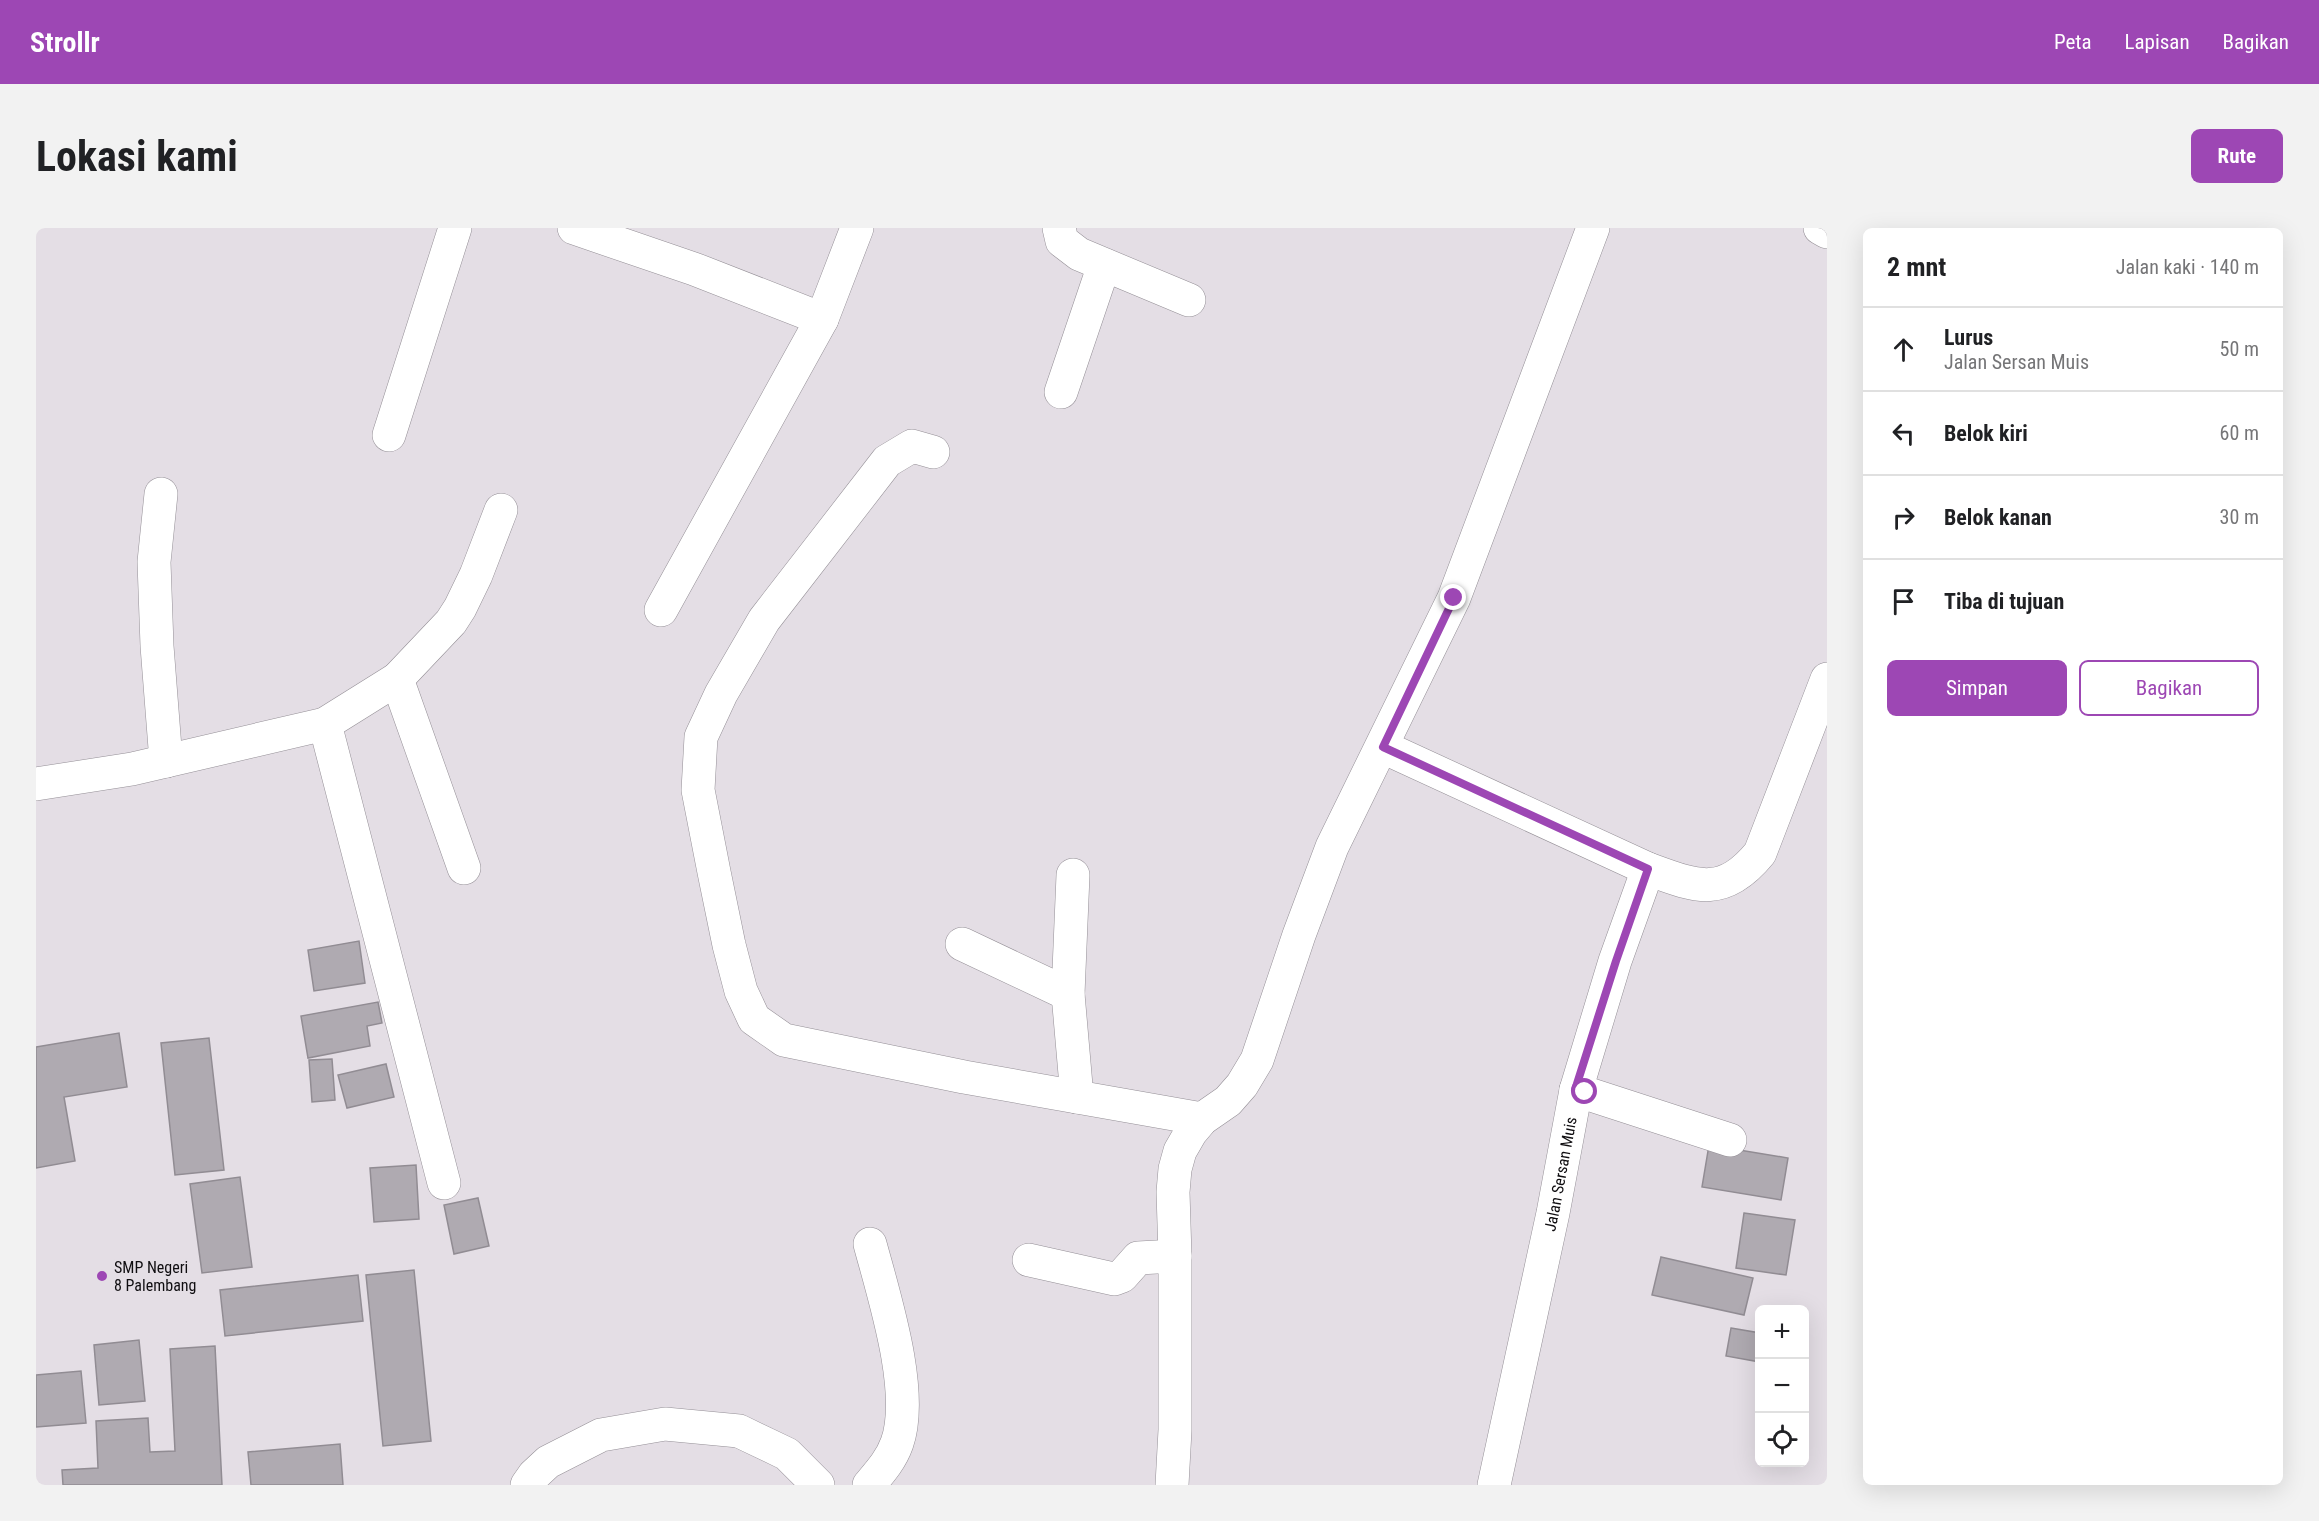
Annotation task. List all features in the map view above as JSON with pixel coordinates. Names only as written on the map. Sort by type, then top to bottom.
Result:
[{"type":"street","points":[[389,435],[455,228]]},
{"type":"street","points":[[574,228],[694,268],[822,319]]},
{"type":"street","points":[[661,610],[822,319],[857,228]]},
{"type":"street","points":[[1059,228],[1062,241],[1069,249],[1189,300]]},
{"type":"street","points":[[1172,1485],[1175,1430],[1173,1192],[1174,1169],[1180,1151],[1202,1119],[1227,1101],[1242,1085],[1257,1060],[1299,935],[1332,847],[1454,598],[1593,228]]},
{"type":"street","points":[[1820,228],[1827,232]]},
{"type":"street","points":[[1061,392],[1104,265]]},
{"type":"street","points":[[933,452],[912,446],[887,461],[764,620],[721,694],[701,737],[698,790],[729,945],[741,991],[754,1019],[784,1041],[964,1077],[1202,1119]]},
{"type":"street","points":[[161,494],[154,562],[157,646],[166,761]]},
{"type":"street","points":[[36,784],[166,761],[326,724],[397,679],[451,622],[476,575],[501,510]]},
{"type":"street","points":[[397,679],[464,868]]},
{"type":"street","points":[[1383,747],[1648,869],[1687,882],[1714,884],[1732,880],[1760,853],[1827,679]]},
{"type":"street","points":[[326,724],[444,1183]]},
{"type":"street","name":"Jalan Sersan Muis","points":[[1494,1485],[1554,1213],[1575,1090],[1648,869]]},
{"type":"street","points":[[1073,875],[1068,994],[1077,1097]]},
{"type":"street","points":[[962,944],[1068,994]]},
{"type":"street","points":[[1575,1090],[1730,1140]]},
{"type":"street","points":[[869,1485],[886,1465],[897,1443],[902,1401],[894,1332],[870,1244]]},
{"type":"street","points":[[1029,1260],[1114,1279],[1122,1276],[1138,1258],[1175,1256]]},
{"type":"street","points":[[527,1485],[548,1462],[601,1435],[665,1424],[739,1431],[787,1454],[818,1485]]},
{"type":"building","points":[[359,941],[365,983],[314,991],[308,950]]},
{"type":"building","points":[[378,1002],[382,1023],[367,1026],[370,1046],[308,1058],[301,1016]]},
{"type":"building","points":[[119,1033],[127,1087],[64,1097],[75,1161],[36,1168],[36,1047]]},
{"type":"building","points":[[209,1038],[224,1170],[175,1175],[161,1043]]},
{"type":"building","points":[[332,1059],[335,1100],[312,1102],[309,1060]]},
{"type":"building","points":[[386,1064],[394,1097],[347,1108],[338,1075]]},
{"type":"building","points":[[1709,1145],[1788,1158],[1781,1200],[1702,1187]]},
{"type":"building","points":[[416,1165],[419,1219],[374,1222],[370,1168]]},
{"type":"building","points":[[240,1177],[252,1267],[202,1273],[190,1184]]},
{"type":"building","points":[[478,1198],[489,1246],[454,1254],[444,1205]]},
{"type":"building","points":[[1744,1213],[1795,1220],[1786,1275],[1736,1268]]},
{"type":"building","points":[[1661,1257],[1753,1278],[1744,1315],[1652,1295]]},
{"type":"building","points":[[414,1270],[431,1441],[383,1446],[366,1275]]},
{"type":"building","points":[[358,1275],[363,1321],[225,1336],[220,1290]]},
{"type":"building","points":[[1731,1328],[1755,1332],[1755,1361],[1726,1356]]},
{"type":"building","points":[[139,1340],[145,1401],[99,1405],[94,1345]]},
{"type":"building","points":[[215,1346],[222,1485],[63,1485],[62,1470],[98,1468],[96,1421],[148,1418],[150,1452],[175,1451],[170,1349]]},
{"type":"building","points":[[81,1371],[86,1423],[36,1427],[36,1375]]},
{"type":"building","points":[[340,1444],[343,1485],[251,1485],[248,1452]]},
{"type":"place","name":"SMP Negeri 8 Palembang","points":[[102,1276]]},
{"type":"route","points":[[1454,598],[1383,747],[1648,869],[1575,1090],[1585,1092]]}]
